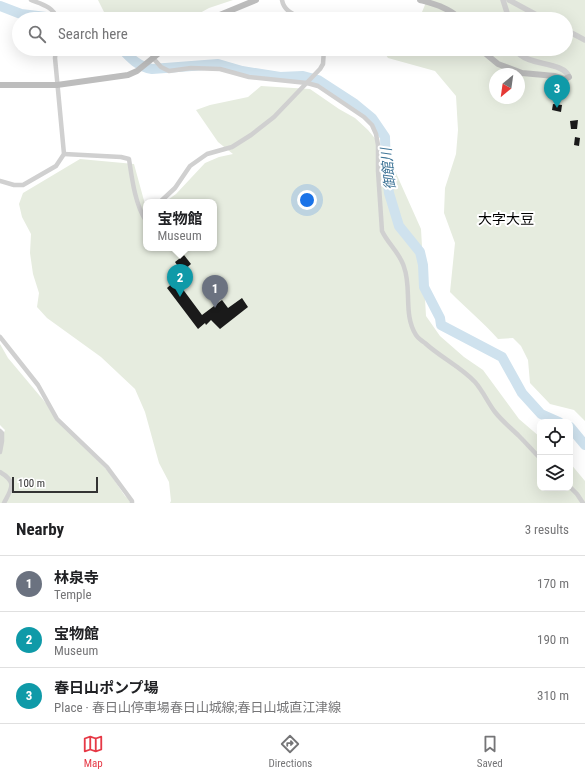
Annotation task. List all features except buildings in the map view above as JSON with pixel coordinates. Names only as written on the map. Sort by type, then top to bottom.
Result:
[{"type":"main road","points":[[227,12],[256,0]]},
{"type":"main road","points":[[420,0],[452,12]]},
{"type":"main road","points":[[0,85],[57,85],[128,75],[137,71],[155,56]]},
{"type":"main road","points":[[488,56],[498,64],[522,73],[555,76],[565,79],[569,77]]},
{"type":"street","points":[[31,0],[52,9],[54,12]]},
{"type":"street","points":[[282,0],[283,6],[290,12]]},
{"type":"street","points":[[503,0],[507,12]]},
{"type":"street","points":[[510,0],[531,12]]},
{"type":"street","points":[[573,34],[585,40]]},
{"type":"street","points":[[0,182],[23,185],[56,166],[64,154],[55,56]]},
{"type":"street","points":[[163,199],[175,188],[190,166],[207,154],[232,146],[251,135],[274,117],[323,64],[324,56]]},
{"type":"street","points":[[521,56],[527,60],[562,70],[569,74],[569,77]]},
{"type":"street","points":[[153,58],[161,67],[169,71],[191,68],[220,69],[249,77],[307,83],[318,86],[364,117],[372,125],[376,134],[378,145],[378,171],[382,231],[385,238],[398,254],[404,267],[408,286],[409,309],[416,336],[434,352],[453,364],[474,382],[499,416],[537,455]]},
{"type":"street","points":[[64,154],[121,157],[129,160],[135,190],[143,211]]},
{"type":"street","points":[[0,337],[38,385],[57,419],[107,467],[132,503]]},
{"type":"street","points":[[0,432],[2,433],[2,441],[0,452]]},
{"type":"street","points":[[0,472],[7,476],[12,482],[12,486],[4,503]]},
{"type":"street","points":[[573,490],[583,503]]},
{"type":"shaded area","points":[[98,0],[233,0],[202,12],[104,12]]},
{"type":"shaded area","points":[[427,0],[585,0],[585,421],[574,410],[550,404],[530,383],[528,360],[521,346],[513,338],[498,339],[450,292],[455,243],[444,213],[445,188],[456,154],[458,130],[456,96],[435,71],[388,58],[387,56],[573,56],[573,12],[422,12]]},
{"type":"shaded area","points":[[261,86],[310,89],[355,118],[368,130],[387,153],[421,229],[426,316],[440,336],[464,357],[483,370],[519,419],[537,434],[537,491],[573,491],[573,467],[585,481],[585,503],[170,503],[169,482],[159,463],[145,412],[135,389],[101,357],[47,318],[37,307],[39,293],[33,274],[30,253],[31,234],[22,217],[19,204],[23,193],[80,159],[134,164],[144,199],[143,251],[217,251],[217,199],[169,199],[176,194],[205,163],[219,157],[233,154],[218,142],[196,110],[210,105],[248,97]]},
{"type":"shaded area","points":[[0,344],[8,358],[76,439],[108,471],[125,496],[134,503],[0,503],[0,442],[5,430],[0,425]]},
{"type":"waterway","name":"御館川","points":[[0,6],[16,12]]},
{"type":"waterway","name":"御館川","points":[[129,56],[139,64],[152,69],[218,64],[242,71],[280,77],[303,76],[318,80],[355,104],[372,118],[385,137],[386,170],[389,193],[399,226],[420,252],[423,265],[424,287],[440,318],[441,325],[502,357],[522,393],[541,414],[552,419]]},
{"type":"waterway","name":"御館川","points":[[573,431],[585,445]]},
{"type":"place","name":"春日山ポンプ場","points":[[557,108]]},
{"type":"place","name":"宝物館","points":[[180,297]]},
{"type":"place","name":"林泉寺","points":[[215,308]]},
{"type":"district","name":"大字大豆","points":[[506,219]]}]
